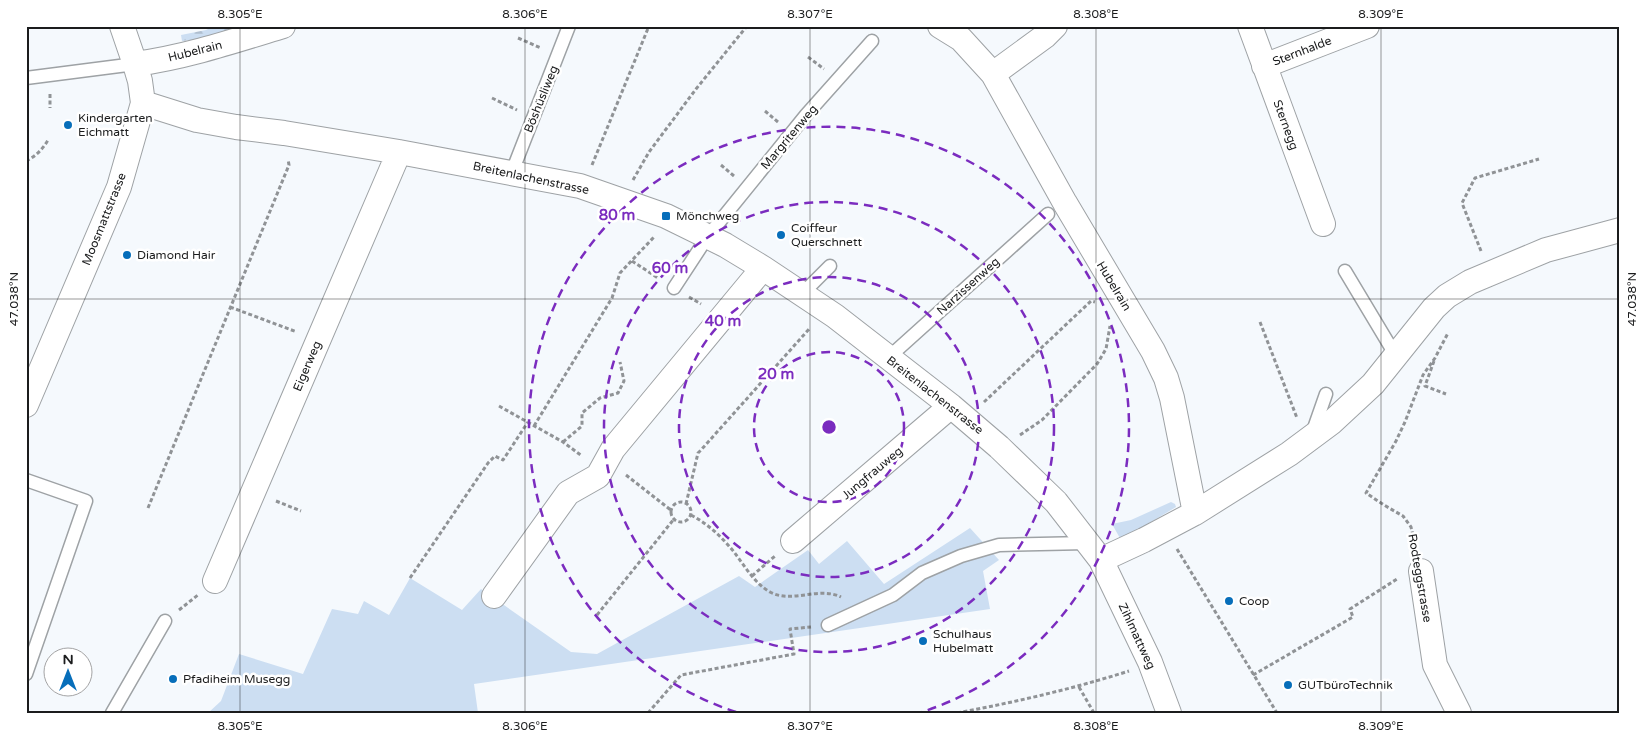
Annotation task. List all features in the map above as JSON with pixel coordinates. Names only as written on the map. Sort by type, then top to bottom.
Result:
[{"type":"street","name":"Moosmattstrasse","points":[[26,405],[119,187],[142,103],[140,81],[122,26]]},
{"type":"street","name":"Hubelrain","points":[[135,64],[158,61],[200,51],[283,26]]},
{"type":"street","name":"Hubelrain","points":[[940,26],[961,39],[993,74],[1118,303],[1153,352],[1166,378],[1172,398],[1194,513]]},
{"type":"street","points":[[993,74],[1045,36],[1055,26]]},
{"type":"street","name":"Sternegg","points":[[1250,26],[1323,224]]},
{"type":"street","name":"Sternhalde","points":[[1264,66],[1367,26]]},
{"type":"street","name":"Breitenlachenstrasse","points":[[142,103],[197,120],[399,152],[580,186],[666,216],[708,236],[763,268],[835,316],[951,406],[999,447],[1056,502],[1094,551]]},
{"type":"street","name":"Eigerweg","points":[[215,581],[399,152]]},
{"type":"street","points":[[1094,551],[1144,540],[1194,513],[1310,439],[1332,422],[1373,384],[1434,308],[1447,296],[1470,282],[1546,250],[1620,230]]},
{"type":"street","points":[[494,596],[568,493],[598,476],[613,449],[763,268]]},
{"type":"street","name":"Jungfrauweg","points":[[792,541],[951,406]]},
{"type":"street","name":"Zihlmattweg","points":[[1094,551],[1150,662],[1169,713]]},
{"type":"street","name":"Rodteggstrasse","points":[[1421,572],[1435,665],[1459,713]]},
{"type":"lane","name":"Böshüsliweg","points":[[512,172],[569,26]]},
{"type":"lane","name":"Margritenweg","points":[[674,288],[708,236],[806,115],[872,41]]},
{"type":"lane","points":[[26,78],[135,64]]},
{"type":"lane","name":"Narzissenweg","points":[[888,358],[1048,214]]},
{"type":"lane","points":[[802,294],[830,266]]},
{"type":"lane","points":[[1345,271],[1396,356]]},
{"type":"lane","points":[[1310,439],[1326,394]]},
{"type":"lane","points":[[26,480],[86,501],[26,674]]},
{"type":"lane","points":[[828,625],[893,595],[922,573],[970,553],[999,545],[1094,551]]},
{"type":"lane","points":[[112,713],[165,621]]},
{"type":"path","points":[[589,172],[649,26]]},
{"type":"path","points":[[629,185],[649,152],[696,89],[747,26]]},
{"type":"path","points":[[518,38],[558,55]]},
{"type":"path","points":[[492,98],[533,118]]},
{"type":"path","points":[[148,508],[290,165],[284,133]]},
{"type":"path","points":[[26,161],[32,159],[45,146],[48,140]]},
{"type":"path","points":[[1490,274],[1462,203],[1475,178],[1539,159]]},
{"type":"path","points":[[534,426],[612,298],[620,273],[658,232]]},
{"type":"path","points":[[978,407],[1091,301],[1118,303],[1106,349],[1097,364],[1042,420],[1016,438]]},
{"type":"path","points":[[230,307],[294,332]]},
{"type":"path","points":[[1260,322],[1299,423],[1310,439]]},
{"type":"path","points":[[686,504],[698,453],[812,325]]},
{"type":"path","name":"Rodteggstrasse","points":[[1421,572],[1411,527],[1403,516],[1384,506],[1366,492],[1399,435],[1422,375],[1435,358],[1451,325]]},
{"type":"path","points":[[1435,358],[1425,386],[1446,394]]},
{"type":"path","points":[[563,442],[582,426],[582,413],[600,398],[618,393],[624,381],[620,362]]},
{"type":"path","points":[[500,406],[563,442],[602,470]]},
{"type":"path","points":[[410,578],[488,463],[495,456],[504,460],[528,422]]},
{"type":"path","points":[[626,475],[672,510],[674,519],[684,522],[691,515],[691,511],[686,504],[677,503],[672,510]]},
{"type":"path","points":[[273,500],[301,511]]},
{"type":"path","points":[[691,515],[712,528],[734,551],[752,576],[769,591],[782,596],[832,593],[852,603],[860,610]]},
{"type":"path","points":[[597,615],[674,519]]},
{"type":"path","points":[[752,576],[792,541]]},
{"type":"path","points":[[1176,548],[1277,713]]},
{"type":"path","points":[[1253,674],[1354,616],[1350,609],[1398,579]]},
{"type":"path","points":[[165,621],[215,581]]},
{"type":"path","points":[[647,712],[681,675],[794,654],[790,630]]},
{"type":"path","points":[[957,713],[1079,687],[1130,671]]},
{"type":"path","points":[[1079,687],[1094,713]]},
{"type":"green space","points":[[214,26],[248,26],[200,39],[182,41],[181,35],[206,30]]},
{"type":"green space","points":[[1171,502],[1176,507],[1121,540],[1112,524],[1131,520]]},
{"type":"green space","points":[[970,528],[999,560],[983,571],[990,609],[474,684],[478,713],[208,713],[221,701],[239,654],[303,674],[332,609],[358,614],[364,601],[389,615],[410,578],[462,610],[481,589],[571,652],[597,654],[739,576],[755,587],[808,550],[819,564],[847,541],[884,584]]},
{"type":"place","name":"Kindergarten Eichmatt","points":[[68,125]]},
{"type":"place","name":"Mönchweg","points":[[666,216]]},
{"type":"place","name":"Coiffeur Querschnett","points":[[781,235]]},
{"type":"place","name":"Diamond Hair","points":[[127,255]]},
{"type":"place","name":"Coop","points":[[1229,601]]},
{"type":"place","name":"Schulhaus Hubelmatt","points":[[923,641]]},
{"type":"place","name":"Pfadiheim Musegg","points":[[173,679]]},
{"type":"place","name":"GUTbüroTechnik","points":[[1288,685]]}]
